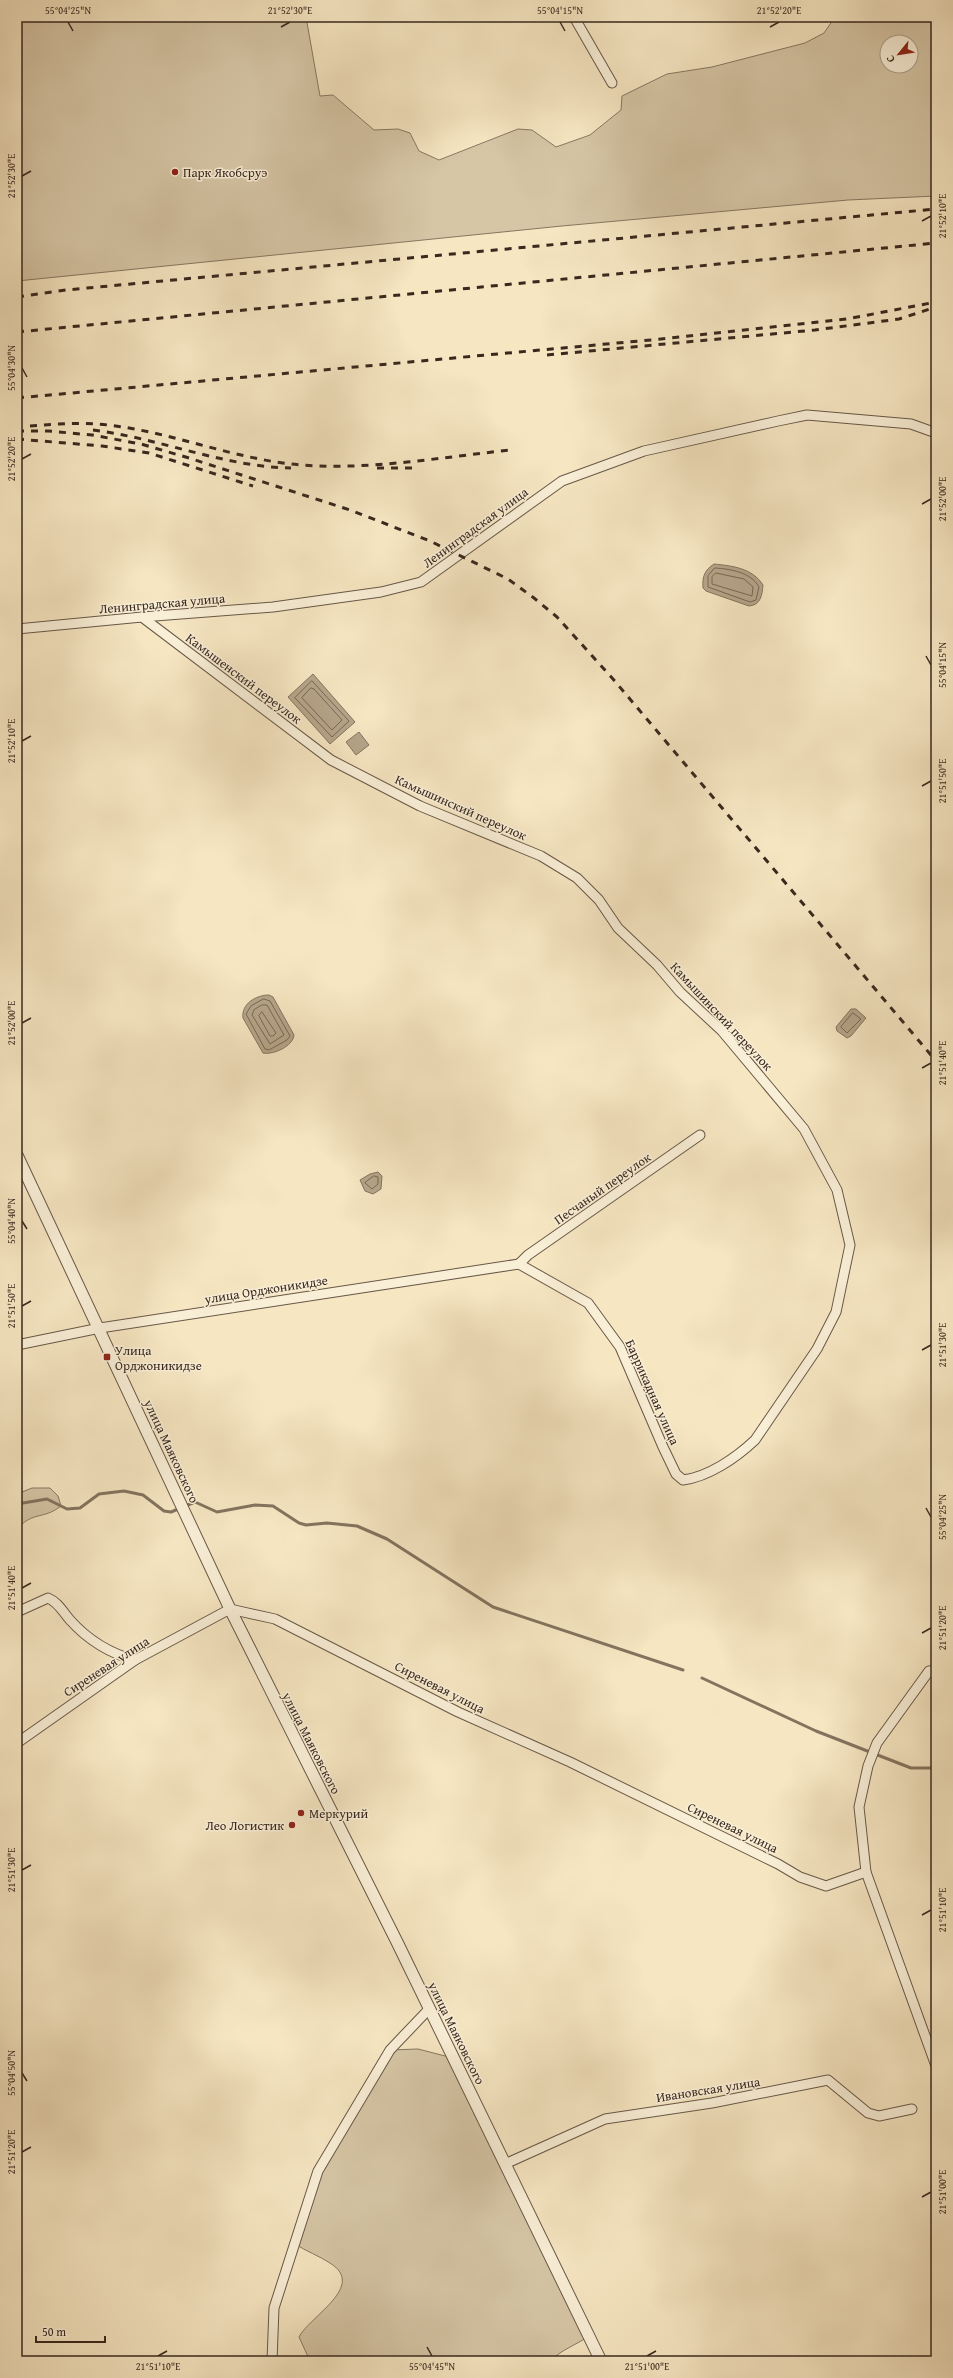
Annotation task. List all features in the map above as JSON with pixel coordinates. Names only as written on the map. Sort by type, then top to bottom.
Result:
[{"type":"street","points":[[574,17],[612,83]]},
{"type":"street","name":"Ленинградская улица","points":[[17,629],[142,617],[273,607],[381,592],[421,582],[562,482],[644,452],[697,438],[808,415],[911,424],[936,433]]},
{"type":"street","name":"Камышенский переулок","points":[[142,617],[331,760]]},
{"type":"street","name":"Камышинский переулок","points":[[331,760],[420,806],[541,856],[577,878],[599,900],[618,928],[657,965],[680,992],[722,1031],[804,1129],[837,1190],[850,1245],[845,1278],[836,1312],[817,1349],[755,1440],[746,1449]]},
{"type":"street","name":"Песчаный переулок","points":[[519,1264],[528,1255],[700,1135]]},
{"type":"street","name":"улица Маяковского","points":[[17,1155],[100,1328],[173,1489],[230,1609],[429,2009],[601,2361]]},
{"type":"street","name":"Баррикадная улица","points":[[519,1264],[588,1303],[620,1347],[663,1447],[676,1474],[683,1480],[692,1479],[713,1470],[746,1449]]},
{"type":"street","name":"улица Орджоникидзе","points":[[17,1346],[100,1328],[519,1264]]},
{"type":"street","points":[[17,1612],[48,1598],[54,1601],[77,1627],[99,1646],[118,1656],[135,1660]]},
{"type":"street","name":"Сиреневая улица","points":[[17,1743],[135,1660],[230,1609],[275,1619],[458,1712],[570,1762],[773,1861],[800,1877],[826,1886],[866,1872]]},
{"type":"street","points":[[936,1670],[929,1672],[877,1742],[868,1766],[859,1807],[866,1872],[936,2066]]},
{"type":"street","points":[[272,2361],[274,2308],[318,2171],[390,2050],[429,2009]]},
{"type":"street","name":"Ивановская улица","points":[[505,2164],[605,2119],[712,2103],[828,2080],[868,2113],[879,2116],[912,2109]]},
{"type":"shaded area","points":[[17,17],[306,17],[320,96],[333,95],[374,130],[398,129],[410,133],[419,151],[439,160],[518,129],[532,130],[556,147],[590,135],[621,110],[622,96],[667,74],[712,67],[805,43],[824,33],[835,17],[936,17],[936,196],[848,200],[562,226],[17,281]]},
{"type":"shaded area","points":[[32,1488],[50,1488],[58,1496],[61,1506],[49,1513],[28,1520],[17,1529],[17,1494]]},
{"type":"shaded area","points":[[418,2049],[453,2058],[589,2336],[550,2361],[310,2361],[299,2337],[332,2301],[339,2291],[342,2281],[340,2272],[330,2263],[295,2244],[318,2171],[390,2050]]},
{"type":"water","points":[[714,564],[735,567],[748,571],[759,579],[763,585],[758,602],[749,606],[706,591],[703,588],[703,580],[706,571]]},
{"type":"water","points":[[313,674],[355,722],[330,744],[288,697]]},
{"type":"water","points":[[359,732],[369,745],[356,755],[346,742]]},
{"type":"water","points":[[264,995],[273,997],[294,1035],[290,1043],[282,1049],[272,1053],[263,1053],[243,1018],[243,1013],[244,1008],[250,1001]]},
{"type":"water","points":[[851,1009],[856,1009],[866,1018],[851,1036],[847,1038],[837,1031],[836,1027]]},
{"type":"water","points":[[378,1172],[382,1176],[381,1189],[373,1194],[365,1191],[360,1180],[370,1174]]},
{"type":"waterway","points":[[17,1504],[47,1499],[67,1509],[80,1508],[99,1494],[124,1491],[143,1495],[164,1511],[171,1512],[195,1502],[217,1512],[255,1505],[273,1506],[299,1523],[306,1525],[327,1523],[357,1526],[387,1539],[493,1607],[683,1670]]},
{"type":"waterway","points":[[702,1678],[816,1731],[911,1768],[936,1768]]},
{"type":"railway","points":[[17,297],[66,290],[936,209]]},
{"type":"railway","points":[[17,332],[936,243]]},
{"type":"railway","points":[[17,398],[661,339],[847,319],[936,302]]},
{"type":"railway","points":[[547,355],[815,330],[899,319],[933,308]]},
{"type":"railway","points":[[30,426],[79,423],[131,428],[268,461],[317,466],[401,463],[511,450]]},
{"type":"railway","points":[[93,430],[142,439],[241,463],[291,468]]},
{"type":"railway","points":[[17,431],[48,431],[92,435],[141,444],[189,458],[350,510],[430,541],[508,579],[557,617],[613,679],[936,1061]]},
{"type":"railway","points":[[17,439],[102,446],[149,453],[253,486]]},
{"type":"railway","points":[[377,468],[415,468]]},
{"type":"place","name":"Парк Якобсруэ","points":[[175,172]]},
{"type":"place","name":"Улица Орджоникидзе","points":[[107,1357]]},
{"type":"place","name":"Меркурий","points":[[301,1813]]},
{"type":"place","name":"Лео Логистик","points":[[292,1825]]}]
